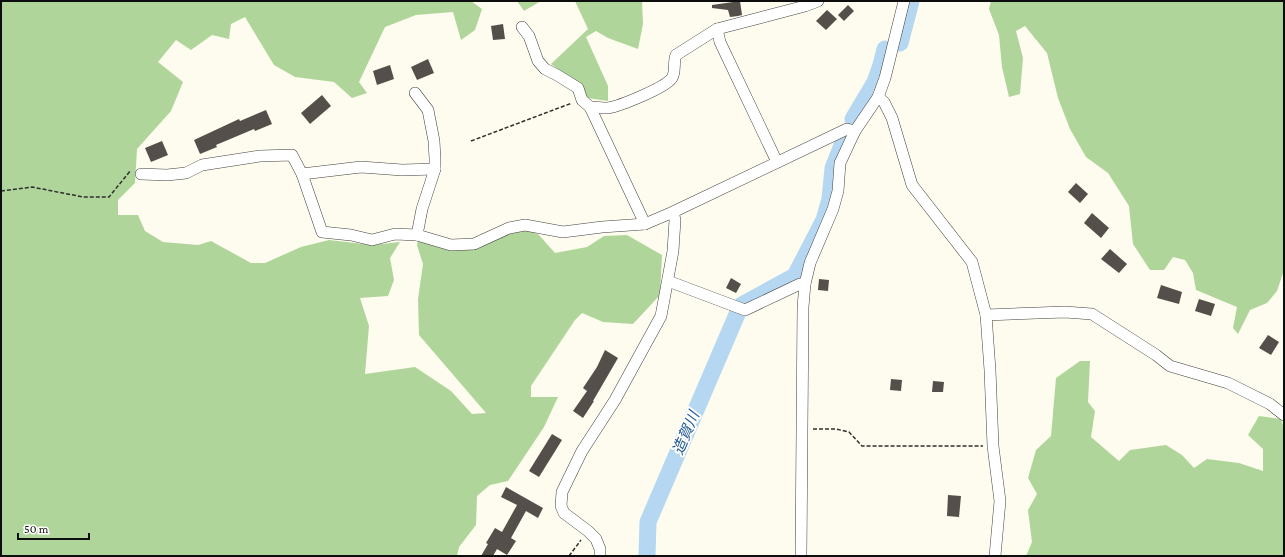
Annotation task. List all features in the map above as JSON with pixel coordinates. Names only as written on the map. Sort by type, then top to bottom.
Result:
[{"type":"street","points":[[586,103],[608,108],[644,96],[671,80],[674,75],[674,61],[676,55],[717,29],[805,6],[818,1]]},
{"type":"street","points":[[801,556],[803,308],[805,284],[810,263],[833,210],[838,191],[840,163],[855,131],[878,97],[885,78],[904,1]]},
{"type":"street","points":[[522,27],[529,36],[538,61],[545,69],[557,74],[578,88],[645,224]]},
{"type":"street","points":[[717,29],[720,42],[777,162]]},
{"type":"street","points":[[416,92],[428,110],[434,141],[434,169],[416,235]]},
{"type":"street","points":[[878,97],[884,102],[892,118],[912,185],[972,262],[986,315],[993,446],[1000,502],[995,556]]},
{"type":"street","points":[[141,174],[167,175],[186,173],[202,165],[260,156],[292,155],[302,174],[322,232],[351,235],[372,240],[395,234],[416,235],[451,245],[474,244],[509,228],[526,225],[563,232],[645,224],[847,129],[855,131]]},
{"type":"street","points":[[302,174],[361,167],[402,170],[434,169]]},
{"type":"street","points":[[600,556],[600,549],[596,539],[564,512],[562,506],[562,492],[582,451],[615,400],[661,316],[673,251],[676,220],[673,212]]},
{"type":"street","points":[[668,281],[745,310],[800,284],[805,284]]},
{"type":"street","points":[[986,315],[1065,312],[1092,314],[1156,355],[1170,366],[1228,383],[1270,404],[1284,415]]},
{"type":"path","points":[[471,141],[578,100],[586,103]]},
{"type":"path","points":[[1,191],[32,187],[83,197],[109,197],[131,170],[141,174]]},
{"type":"path","points":[[802,429],[836,429],[849,432],[862,446],[993,446]]},
{"type":"path","points":[[569,556],[588,531]]},
{"type":"green space","points":[[1,1],[471,1],[482,9],[475,30],[461,40],[453,12],[416,15],[385,27],[359,82],[367,93],[352,98],[334,82],[295,77],[274,65],[245,17],[231,24],[229,39],[212,35],[191,50],[176,40],[158,62],[183,82],[171,111],[137,149],[135,183],[118,200],[118,215],[138,215],[145,231],[163,242],[198,245],[211,241],[251,263],[265,263],[301,247],[329,240],[372,245],[400,242],[390,258],[394,280],[388,296],[360,298],[369,326],[365,374],[415,367],[451,391],[472,414],[486,413],[419,335],[418,299],[423,264],[417,245],[418,241],[461,249],[476,249],[509,233],[529,230],[539,235],[555,253],[587,247],[604,236],[627,235],[662,255],[660,295],[633,324],[603,322],[582,313],[575,320],[531,386],[531,397],[558,397],[544,427],[508,481],[490,485],[477,496],[476,525],[459,547],[457,556],[1,556]]},
{"type":"green space","points":[[517,1],[541,1],[524,11]]},
{"type":"green space","points":[[575,1],[642,1],[643,24],[638,49],[608,38],[596,31],[586,37],[608,86],[608,101],[587,98],[576,82],[551,64],[588,29]]},
{"type":"green space","points":[[991,1],[1284,1],[1284,270],[1277,291],[1267,303],[1250,310],[1238,334],[1233,328],[1237,307],[1196,290],[1193,273],[1185,260],[1173,257],[1164,270],[1150,270],[1133,244],[1129,206],[1108,173],[1086,157],[1070,129],[1058,98],[1047,53],[1025,26],[1016,31],[1023,58],[1020,94],[1009,97],[1002,67],[999,35],[989,9]]},
{"type":"green space","points":[[1080,361],[1090,361],[1088,402],[1095,411],[1091,437],[1119,461],[1130,450],[1166,445],[1182,455],[1194,468],[1207,459],[1239,463],[1263,471],[1263,449],[1248,435],[1259,416],[1281,419],[1284,429],[1284,556],[1026,556],[1032,542],[1028,510],[1037,494],[1028,478],[1036,450],[1051,436],[1056,378]]},
{"type":"building","points":[[740,1],[742,15],[738,16],[730,17],[728,10],[712,8],[712,5]]},
{"type":"building","points":[[848,5],[854,11],[844,21],[838,15]]},
{"type":"building","points":[[827,10],[837,19],[826,30],[816,21]]},
{"type":"building","points":[[503,24],[505,39],[493,40],[491,26]]},
{"type":"building","points":[[428,59],[434,73],[417,80],[411,67]]},
{"type":"building","points":[[390,65],[394,79],[377,85],[373,71]]},
{"type":"building","points":[[322,95],[331,106],[310,124],[301,113]]},
{"type":"building","points":[[266,110],[272,124],[255,131],[254,129],[216,145],[217,147],[200,154],[194,140],[239,119],[240,121]]},
{"type":"building","points":[[162,141],[168,155],[151,162],[145,148]]},
{"type":"building","points":[[1076,183],[1088,194],[1080,203],[1068,192]]},
{"type":"building","points":[[1092,213],[1109,228],[1101,238],[1084,223]]},
{"type":"building","points":[[1110,249],[1127,264],[1119,273],[1101,259]]},
{"type":"building","points":[[731,278],[741,284],[736,293],[726,288]]},
{"type":"building","points":[[819,279],[829,280],[828,291],[818,290]]},
{"type":"building","points":[[1161,285],[1182,292],[1179,304],[1157,298]]},
{"type":"building","points":[[1199,299],[1215,304],[1211,316],[1195,311]]},
{"type":"building","points":[[1268,335],[1279,342],[1271,355],[1259,348]]},
{"type":"building","points":[[605,350],[618,358],[583,418],[573,411],[587,391],[583,388],[597,367]]},
{"type":"building","points":[[891,379],[902,380],[901,391],[890,390]]},
{"type":"building","points":[[933,381],[944,382],[943,392],[932,392]]},
{"type":"building","points":[[552,434],[562,440],[539,477],[529,471]]},
{"type":"building","points":[[506,487],[543,508],[538,518],[526,511],[511,538],[516,541],[507,555],[497,549],[493,556],[481,556],[488,544],[486,543],[495,528],[502,532],[517,505],[501,497]]},
{"type":"building","points":[[948,495],[961,496],[959,517],[947,516]]},
{"type":"waterway","name":"造賀川","points":[[900,43],[911,1]]},
{"type":"waterway","name":"造賀川","points":[[853,119],[875,82],[885,49]]},
{"type":"waterway","name":"造賀川","points":[[742,305],[795,276],[824,220],[830,199],[833,168],[846,135]]},
{"type":"waterway","name":"造賀川","points":[[647,556],[648,522],[738,312]]}]
